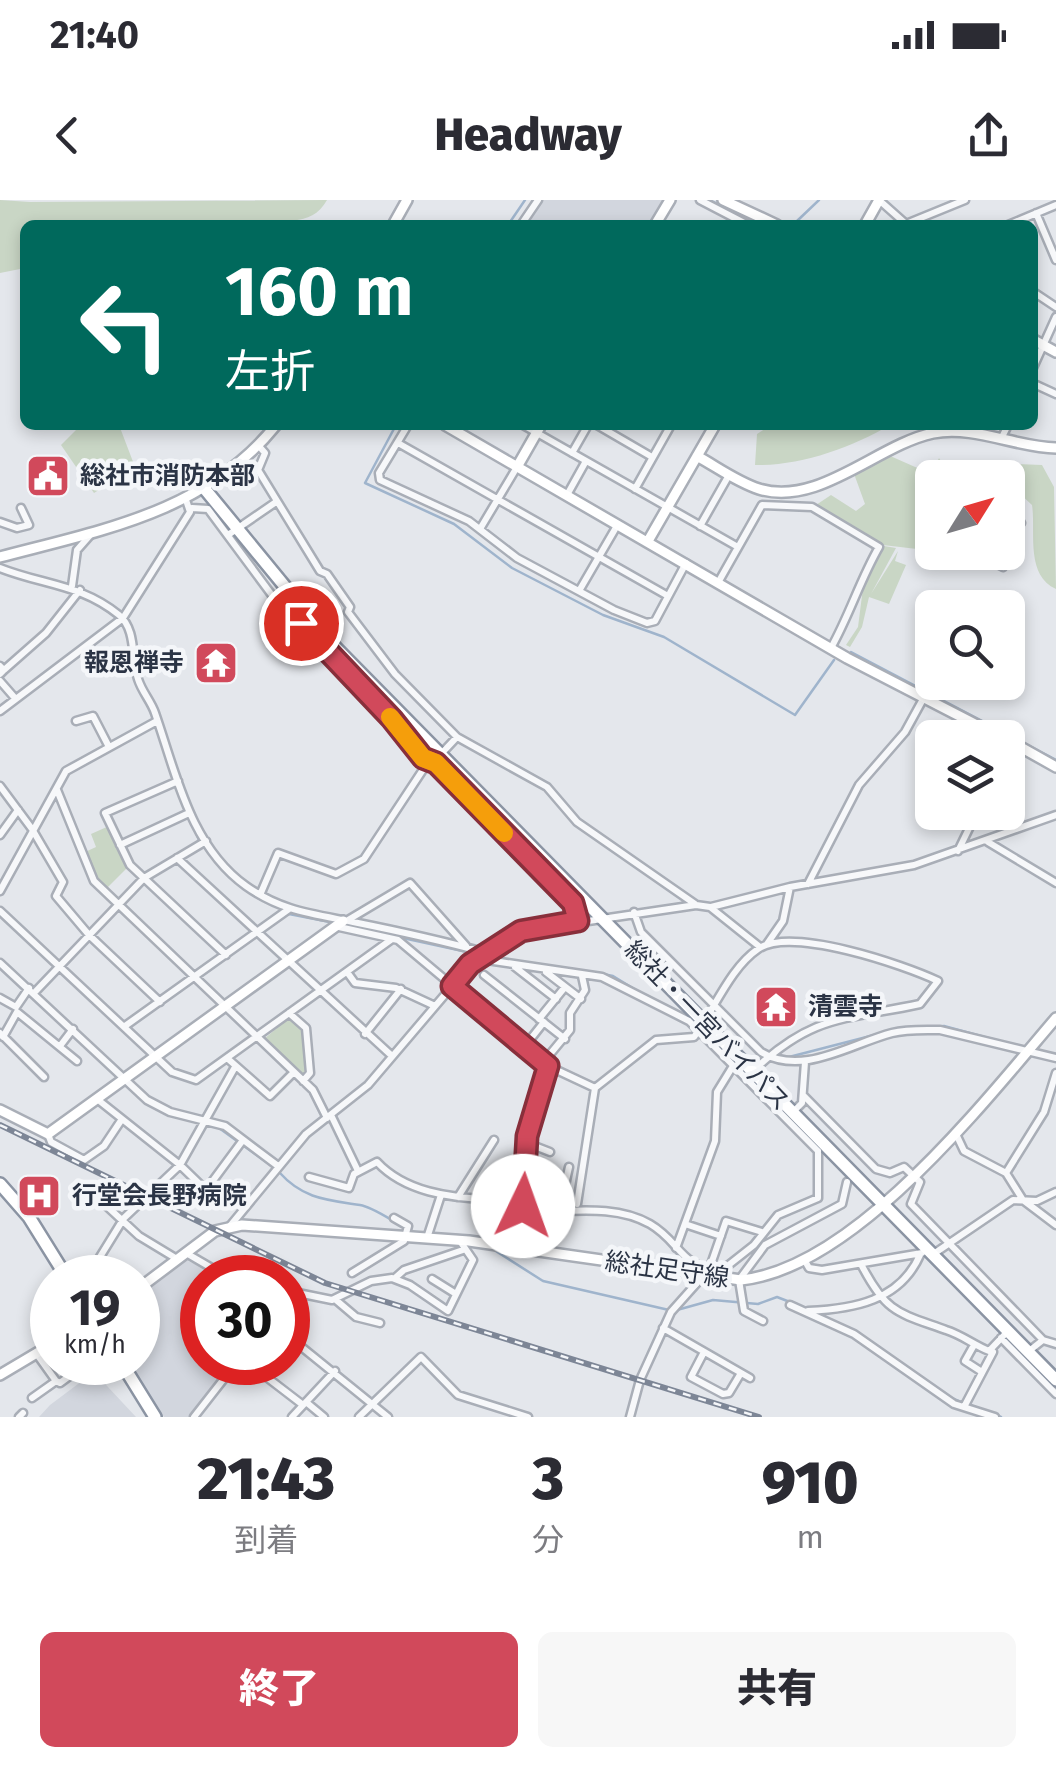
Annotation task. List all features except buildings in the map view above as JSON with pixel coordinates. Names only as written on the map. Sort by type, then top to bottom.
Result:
[{"type":"highway","name":"総社・一宮バイパス","points":[[204,488],[232,532],[434,754],[600,916],[701,1027],[736,1063],[752,1072],[820,1148],[880,1202],[1005,1335],[1056,1380]]},
{"type":"highway","points":[[0,1184],[29,1217],[53,1255]]},
{"type":"highway","points":[[135,1385],[155,1417]]},
{"type":"street","points":[[700,200],[746,220]]},
{"type":"street","points":[[723,200],[746,220]]},
{"type":"street","points":[[879,200],[902,220]]},
{"type":"street","points":[[915,220],[965,200]]},
{"type":"street","points":[[1020,220],[1056,205]]},
{"type":"street","points":[[1036,213],[1056,260]]},
{"type":"street","points":[[1038,357],[1056,318]]},
{"type":"street","points":[[1038,343],[1056,352]]},
{"type":"street","points":[[0,712],[14,697],[123,618],[188,504],[272,430]]},
{"type":"street","points":[[405,430],[379,474],[380,480],[480,530],[517,558],[647,623],[655,620],[687,562]]},
{"type":"street","points":[[453,430],[831,648],[915,688]]},
{"type":"street","points":[[480,530],[538,430]]},
{"type":"street","points":[[540,430],[572,453],[738,547]]},
{"type":"street","points":[[572,453],[585,430]]},
{"type":"street","points":[[606,430],[653,457]]},
{"type":"street","points":[[635,488],[667,430]]},
{"type":"street","points":[[648,541],[711,430]]},
{"type":"street","points":[[1001,439],[1006,430]]},
{"type":"street","points":[[697,456],[729,475],[771,492],[796,491],[934,433],[958,431],[1056,448]]},
{"type":"street","points":[[398,443],[668,596]]},
{"type":"street","points":[[258,445],[264,454],[258,470],[276,502],[377,652],[457,737],[546,787],[576,822],[696,905]]},
{"type":"street","points":[[567,494],[586,461]]},
{"type":"street","points":[[700,526],[729,475]]},
{"type":"street","points":[[0,556],[188,504],[206,507],[232,532],[276,502]]},
{"type":"street","points":[[719,581],[762,504],[812,508],[878,548],[860,579],[854,607],[831,648]]},
{"type":"street","points":[[0,522],[17,528],[28,525],[20,508]]},
{"type":"street","points":[[579,591],[618,524]]},
{"type":"street","points":[[14,697],[1,672],[46,633],[77,590],[78,550],[93,532]]},
{"type":"street","points":[[0,568],[30,580],[77,590],[123,618],[131,636],[138,682],[157,721],[187,814],[203,843],[260,894],[287,911],[468,948],[514,966],[618,983],[657,1008],[701,1027]]},
{"type":"street","points":[[807,886],[858,785],[905,732],[922,700]]},
{"type":"street","points":[[938,700],[973,720]]},
{"type":"street","points":[[76,721],[93,716],[108,744]]},
{"type":"street","points":[[0,891],[66,771],[108,744],[157,721]]},
{"type":"street","points":[[260,894],[278,853],[336,874],[364,859],[434,754],[457,737]]},
{"type":"street","points":[[1025,750],[1056,767]]},
{"type":"street","points":[[434,754],[436,763],[573,903],[578,921]]},
{"type":"street","points":[[175,782],[105,813],[120,844],[144,878],[226,954]]},
{"type":"street","points":[[0,786],[32,829],[62,882],[56,896],[89,935],[160,1002]]},
{"type":"street","points":[[57,790],[94,882],[303,1080],[329,1116],[358,1170]]},
{"type":"street","points":[[0,835],[18,810]]},
{"type":"street","points":[[120,844],[187,814]]},
{"type":"street","points":[[710,908],[790,886],[807,886],[957,852],[1056,814]]},
{"type":"street","points":[[957,852],[968,830]]},
{"type":"street","points":[[987,842],[1056,884]]},
{"type":"street","points":[[0,998],[16,1008],[144,878],[203,843]]},
{"type":"street","points":[[177,858],[392,1056]]},
{"type":"street","points":[[48,1134],[342,923],[410,883],[468,948]]},
{"type":"street","points":[[576,1204],[595,1088],[656,1040],[688,1040],[701,1027],[783,921],[790,886]]},
{"type":"street","points":[[183,1255],[215,1230],[230,1226],[278,1166],[368,1084],[452,986],[483,956],[521,931],[600,916],[696,905],[710,908],[763,946],[806,941],[844,948],[861,957],[906,966],[938,982],[920,1004],[844,1015],[810,1028],[752,1072]]},
{"type":"street","points":[[125,1026],[287,911]]},
{"type":"street","points":[[0,912],[61,964],[172,1072],[196,1080],[392,939]]},
{"type":"street","points":[[634,912],[641,932],[769,1057],[805,1062],[895,1032],[940,1030],[1056,1058]]},
{"type":"street","points":[[342,923],[392,939],[548,1066],[595,1088]]},
{"type":"street","points":[[0,964],[123,1080],[158,1107],[208,1120],[244,1140],[278,1166]]},
{"type":"street","points":[[514,966],[556,1000]]},
{"type":"street","points":[[545,971],[581,998]]},
{"type":"street","points":[[347,972],[355,983],[401,989],[435,1006]]},
{"type":"street","points":[[484,976],[565,1039]]},
{"type":"street","points":[[582,976],[585,990],[570,1013],[565,1039],[551,1053],[526,1143],[523,1206],[532,1212],[622,1213],[660,1230],[690,1263],[707,1273]]},
{"type":"street","points":[[525,1046],[565,986]]},
{"type":"street","points":[[365,1034],[401,989]]},
{"type":"street","points":[[44,1077],[2,1039],[18,1012],[77,1061]]},
{"type":"street","points":[[289,1013],[306,1028],[310,1073],[303,1080]]},
{"type":"street","name":"総社足守線","points":[[230,1226],[427,1238],[723,1274],[739,1280],[770,1276],[804,1261],[913,1175],[956,1134],[1056,1018]]},
{"type":"street","points":[[60,1046],[73,1029]]},
{"type":"street","points":[[227,1058],[270,1096],[294,1072]]},
{"type":"street","points":[[792,1113],[802,1103],[805,1062]]},
{"type":"street","points":[[676,1248],[688,1225],[690,1206],[715,1141],[718,1092],[736,1063],[820,1148],[821,1194],[778,1215],[723,1274]]},
{"type":"street","points":[[101,1255],[124,1218],[180,1165],[234,1068]]},
{"type":"street","points":[[1006,1173],[1044,1112],[1056,1077]]},
{"type":"street","points":[[802,1095],[876,1169],[890,1172],[904,1166],[921,1185],[910,1196],[911,1204],[1043,1340],[1056,1344]]},
{"type":"street","points":[[96,1100],[180,1165],[214,1198],[207,1204]]},
{"type":"street","points":[[0,1110],[48,1134],[51,1142],[84,1160],[104,1146],[122,1119]]},
{"type":"street","points":[[956,1134],[964,1151],[1006,1173],[1022,1200],[1056,1224]]},
{"type":"street","points":[[206,1190],[244,1140]]},
{"type":"street","points":[[458,1197],[494,1140]]},
{"type":"street","points":[[526,1143],[550,1152]]},
{"type":"street","points":[[309,1177],[349,1188],[358,1170],[377,1162],[402,1182],[441,1194],[489,1200]]},
{"type":"street","points":[[559,1212],[569,1167]]},
{"type":"street","points":[[763,1322],[744,1311],[739,1280],[766,1245],[842,1204],[846,1182]]},
{"type":"street","points":[[804,1261],[816,1270],[862,1266],[926,1253],[977,1228],[1005,1204],[1037,1201],[1056,1192]]},
{"type":"street","points":[[427,1238],[441,1194]]},
{"type":"street","points":[[97,1197],[139,1236],[180,1255]]},
{"type":"street","points":[[352,1274],[405,1237],[408,1226],[394,1218]]},
{"type":"street","points":[[630,1417],[640,1380],[663,1328],[673,1309],[707,1273],[726,1221],[762,1232]]},
{"type":"street","points":[[688,1225],[721,1236]]},
{"type":"street","points":[[335,1299],[371,1281],[394,1279],[448,1311],[473,1260],[462,1245],[404,1270],[394,1279]]},
{"type":"street","points":[[806,1311],[845,1308],[881,1297],[926,1253]]},
{"type":"street","points":[[862,1266],[881,1297],[899,1314],[993,1352]]},
{"type":"street","points":[[432,1280],[456,1294]]},
{"type":"street","points":[[310,1295],[335,1299],[356,1317],[380,1323]]},
{"type":"street","points":[[790,1305],[854,1334],[964,1405],[995,1417]]},
{"type":"street","points":[[663,1328],[750,1378]]},
{"type":"street","points":[[964,1405],[1005,1335],[1056,1394]]},
{"type":"street","points":[[1028,1352],[1043,1340]]},
{"type":"street","points":[[973,1344],[965,1362],[982,1372]]},
{"type":"street","points":[[310,1352],[374,1401],[388,1417]]},
{"type":"street","points":[[704,1352],[692,1377],[724,1394],[729,1393],[741,1373]]},
{"type":"street","points":[[0,1375],[30,1357]]},
{"type":"street","points":[[359,1417],[421,1357],[458,1395],[528,1417]]},
{"type":"street","points":[[292,1417],[335,1371]]},
{"type":"street","points":[[32,1398],[50,1385]]},
{"type":"street","points":[[194,1417],[219,1385]]},
{"type":"street","points":[[279,1385],[324,1417]]},
{"type":"shaded area","points":[[540,200],[663,200],[652,220],[528,220]]},
{"type":"shaded area","points":[[180,1264],[180,1385],[217,1385],[192,1417],[164,1417],[143,1385],[160,1385],[160,1278]]},
{"type":"shaded area","points":[[77,1385],[106,1385],[136,1417],[39,1417]]},
{"type":"green space","points":[[0,200],[327,200],[319,210],[301,220],[20,220],[20,269],[0,273]]},
{"type":"green space","points":[[76,430],[121,430],[135,467],[94,493],[61,445]]},
{"type":"green space","points":[[763,430],[880,430],[825,454],[772,465],[755,465],[757,434]]},
{"type":"green space","points":[[888,455],[915,467],[915,549],[883,545],[816,505],[831,495],[856,511],[865,504],[853,471]]},
{"type":"green space","points":[[1025,464],[1042,465],[1054,487],[1056,589],[1046,582],[1036,563],[1032,505],[1025,498]]},
{"type":"green space","points":[[884,546],[896,548],[871,594],[898,551],[895,561],[906,565],[889,604],[869,597],[862,627],[850,647],[846,645],[858,627],[864,580]]},
{"type":"green space","points":[[109,826],[128,867],[106,889],[95,879],[83,853],[96,847],[91,834]]},
{"type":"green space","points":[[290,1017],[304,1030],[308,1071],[305,1077],[264,1039]]},
{"type":"waterway","points":[[511,220],[525,200]]},
{"type":"waterway","points":[[709,200],[720,205]]},
{"type":"waterway","points":[[798,220],[819,200]]},
{"type":"waterway","points":[[720,205],[747,220]]},
{"type":"waterway","points":[[393,430],[365,483],[454,524],[512,568],[603,615],[664,637],[795,715],[834,660]]},
{"type":"waterway","points":[[20,578],[36,583]]},
{"type":"waterway","points":[[95,603],[113,615]]},
{"type":"waterway","points":[[851,652],[1056,760]]},
{"type":"waterway","points":[[169,765],[199,840]]},
{"type":"waterway","points":[[230,877],[247,891]]},
{"type":"waterway","points":[[289,914],[335,923]]},
{"type":"waterway","points":[[343,925],[481,955]]},
{"type":"waterway","points":[[598,973],[613,976],[644,995]]},
{"type":"waterway","points":[[895,1029],[944,1026],[1014,1045]]},
{"type":"waterway","points":[[789,1057],[882,1033]]},
{"type":"waterway","points":[[144,1101],[168,1114]]},
{"type":"waterway","points":[[219,1128],[273,1167]]},
{"type":"waterway","points":[[279,1172],[306,1193],[365,1206],[404,1227]]},
{"type":"waterway","points":[[466,1246],[483,1247]]},
{"type":"waterway","points":[[491,1248],[543,1281],[669,1310]]},
{"type":"waterway","points":[[677,1310],[713,1300],[758,1304],[777,1297],[808,1309]]},
{"type":"waterway","points":[[1023,1314],[1045,1337]]},
{"type":"waterway","points":[[901,1316],[920,1324]]},
{"type":"waterway","points":[[947,1396],[963,1403]]},
{"type":"waterway","points":[[970,1405],[1001,1417]]},
{"type":"railway","points":[[0,1125],[325,1283],[759,1417]]},
{"type":"slow traffic","points":[[390,717],[395,728],[423,758],[436,763],[504,833]]},
{"type":"place","name":"総社市消防本部","points":[[48,476]]},
{"type":"place","name":"報恩禅寺","points":[[216,663]]},
{"type":"place","name":"清雲寺","points":[[776,1007]]},
{"type":"place","name":"行堂会長野病院","points":[[39,1196]]},
{"type":"route","points":[[301,623],[392,719],[395,728],[423,758],[436,763],[573,903],[578,921],[521,931],[509,943],[470,964],[452,986],[548,1066],[527,1136],[523,1206]]}]
